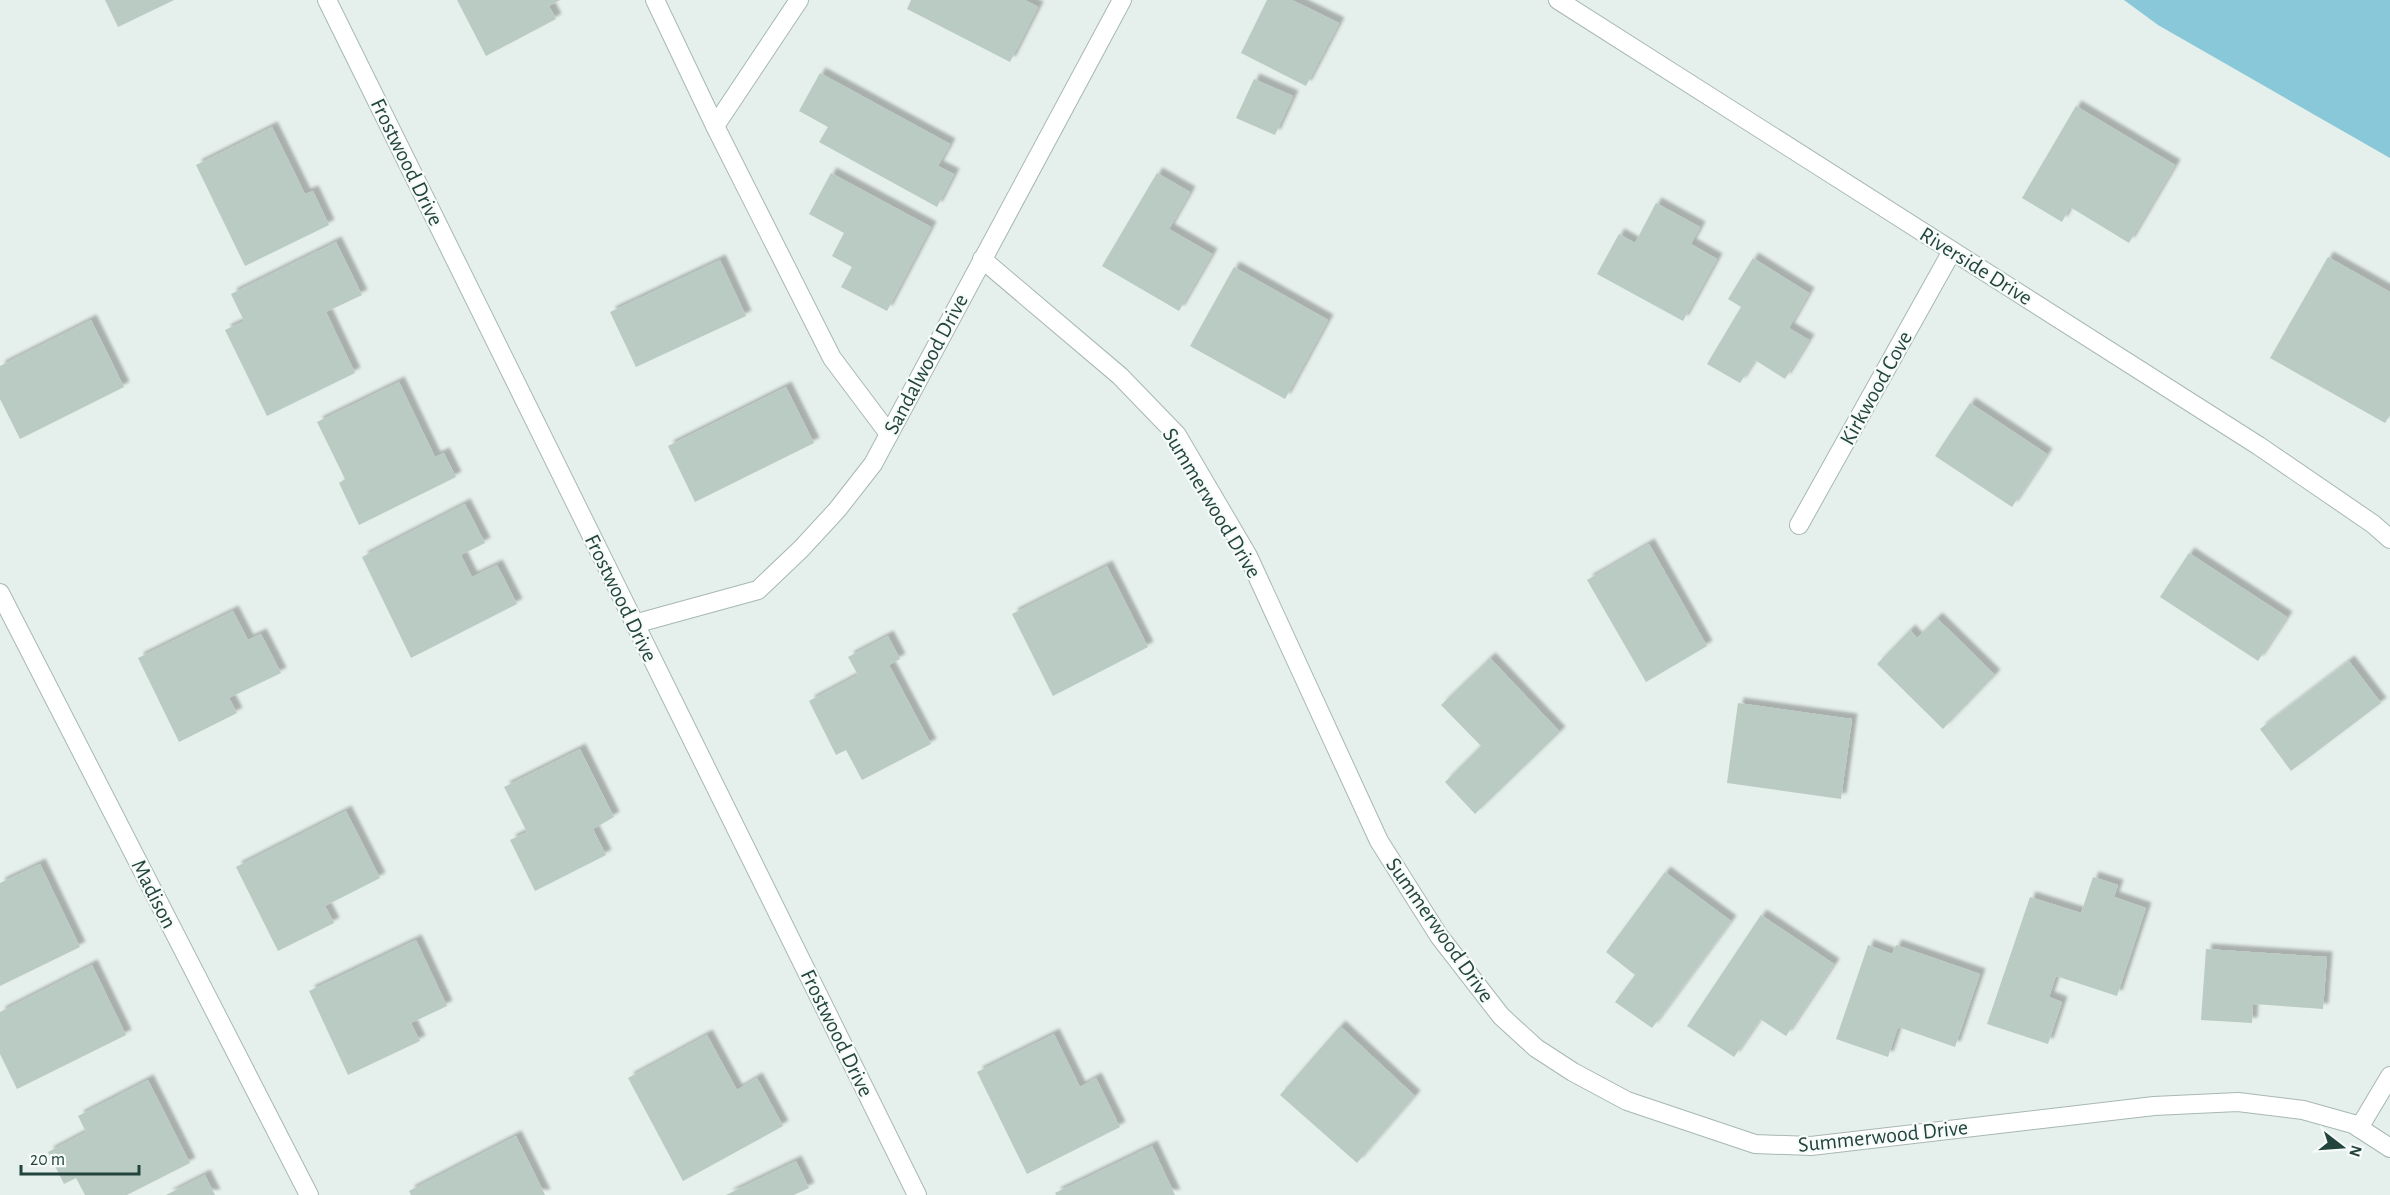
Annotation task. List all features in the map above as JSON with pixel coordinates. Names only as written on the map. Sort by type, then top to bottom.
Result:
[{"type":"street","name":"Frostwood Drive","points":[[327,0],[917,1195]]},
{"type":"street","points":[[655,0],[715,126],[832,358],[889,434]]},
{"type":"street","points":[[715,126],[799,0]]},
{"type":"street","name":"Sandalwood Drive","points":[[634,624],[758,590],[837,510],[873,464],[1122,0]]},
{"type":"street","name":"Riverside Drive","points":[[1558,0],[2259,446],[2373,524],[2390,539]]},
{"type":"street","name":"Kirkwood Cove","points":[[1799,525],[1952,251]]},
{"type":"street","name":"Summerwood Drive","points":[[982,259],[1120,376],[1177,435],[1248,556],[1378,841],[1439,936],[1502,1016],[1536,1048],[1573,1072],[1628,1101],[1755,1144],[1811,1146],[2154,1106],[2238,1102],[2304,1110],[2353,1124],[2390,1148]]},
{"type":"street","name":"Madison","points":[[0,593],[309,1195]]},
{"type":"street","points":[[2359,1128],[2390,1076]]},
{"type":"water","points":[[2124,0],[2390,0],[2390,158],[2158,25]]},
{"type":"building","points":[[105,0],[174,0],[118,27]]},
{"type":"building","points":[[457,0],[560,0],[549,6],[556,19],[486,56]]},
{"type":"building","points":[[911,0],[1025,0],[1038,7],[1010,62],[907,9]]},
{"type":"building","points":[[1267,0],[1292,0],[1339,23],[1306,86],[1241,53]]},
{"type":"building","points":[[820,73],[950,144],[938,166],[954,174],[937,207],[819,142],[828,127],[799,111]]},
{"type":"building","points":[[1254,79],[1293,96],[1275,135],[1236,118]]},
{"type":"building","points":[[2076,106],[2175,165],[2129,243],[2070,207],[2062,222],[2022,198]]},
{"type":"building","points":[[272,127],[305,194],[313,191],[329,225],[245,266],[196,165]]},
{"type":"building","points":[[831,173],[931,227],[887,311],[841,287],[852,267],[832,256],[844,233],[809,214]]},
{"type":"building","points":[[1157,173],[1190,192],[1169,229],[1212,254],[1179,311],[1102,266]]},
{"type":"building","points":[[1656,203],[1700,227],[1691,244],[1717,259],[1683,321],[1597,274],[1619,234],[1635,243]]},
{"type":"building","points":[[336,242],[362,295],[326,312],[355,373],[267,416],[225,330],[244,321],[231,294]]},
{"type":"building","points":[[2328,257],[2390,292],[2390,415],[2385,423],[2270,358]]},
{"type":"building","points":[[1753,258],[1809,293],[1789,328],[1809,340],[1785,379],[1755,360],[1740,383],[1707,364],[1741,307],[1728,299]]},
{"type":"building","points":[[720,260],[746,316],[636,367],[610,312]]},
{"type":"building","points":[[1234,267],[1328,320],[1285,399],[1190,346]]},
{"type":"building","points":[[91,320],[124,387],[20,439],[0,399],[0,366]]},
{"type":"building","points":[[399,382],[435,457],[444,453],[456,477],[359,525],[339,483],[345,479],[317,422]]},
{"type":"building","points":[[786,387],[814,443],[695,502],[668,446]]},
{"type":"building","points":[[1970,403],[2047,454],[2012,507],[1935,456]]},
{"type":"building","points":[[465,504],[485,543],[461,555],[472,577],[497,565],[517,604],[411,658],[362,557]]},
{"type":"building","points":[[1649,544],[1707,646],[1646,682],[1587,580]]},
{"type":"building","points":[[2189,553],[2287,617],[2258,661],[2160,597]]},
{"type":"building","points":[[1107,566],[1148,647],[1053,696],[1012,614]]},
{"type":"building","points":[[233,611],[248,640],[261,634],[281,673],[229,698],[237,713],[179,742],[138,658]]},
{"type":"building","points":[[1937,618],[1995,675],[1943,729],[1877,664],[1910,630],[1917,638]]},
{"type":"building","points":[[888,636],[900,659],[889,665],[931,744],[862,780],[846,750],[836,755],[809,701],[858,675],[848,657]]},
{"type":"building","points":[[1490,658],[1560,732],[1475,814],[1445,782],[1481,746],[1441,705]]},
{"type":"building","points":[[2349,661],[2381,703],[2291,771],[2260,729]]},
{"type":"building","points":[[1738,703],[1852,719],[1841,799],[1727,783]]},
{"type":"building","points":[[580,749],[614,817],[593,829],[606,855],[535,891],[510,840],[527,832],[504,787]]},
{"type":"building","points":[[346,811],[380,878],[325,906],[334,923],[278,951],[236,867]]},
{"type":"building","points":[[40,864],[80,947],[0,986],[0,883]]},
{"type":"building","points":[[1665,872],[1731,921],[1652,1028],[1615,1002],[1635,975],[1606,952]]},
{"type":"building","points":[[2093,877],[2118,885],[2114,897],[2146,908],[2117,996],[2056,976],[2049,997],[2062,1002],[2048,1044],[1987,1024],[2030,897],[2081,913]]},
{"type":"building","points":[[1761,915],[1834,964],[1786,1036],[1760,1019],[1734,1057],[1687,1026]]},
{"type":"building","points":[[416,940],[447,1006],[411,1023],[420,1041],[348,1075],[309,991]]},
{"type":"building","points":[[1868,945],[1892,954],[1896,945],[1980,974],[1955,1047],[1898,1027],[1888,1057],[1836,1039]]},
{"type":"building","points":[[2206,949],[2327,957],[2323,1009],[2253,1004],[2252,1023],[2201,1020]]},
{"type":"building","points":[[92,965],[126,1035],[17,1089],[0,1054],[0,1012]]},
{"type":"building","points":[[1340,1026],[1415,1096],[1357,1163],[1280,1095]]},
{"type":"building","points":[[1054,1034],[1080,1087],[1096,1078],[1120,1127],[1027,1174],[977,1072]]},
{"type":"building","points":[[707,1035],[737,1090],[757,1078],[783,1126],[683,1181],[628,1078]]},
{"type":"building","points":[[148,1080],[190,1163],[127,1195],[85,1195],[76,1178],[64,1184],[48,1152],[86,1132],[78,1116]]},
{"type":"building","points":[[516,1136],[545,1195],[411,1195],[409,1191]]},
{"type":"building","points":[[1152,1146],[1175,1195],[1056,1195],[1055,1193]]},
{"type":"building","points":[[796,1161],[809,1188],[794,1195],[726,1195]]},
{"type":"building","points":[[205,1175],[215,1195],[166,1195]]}]
